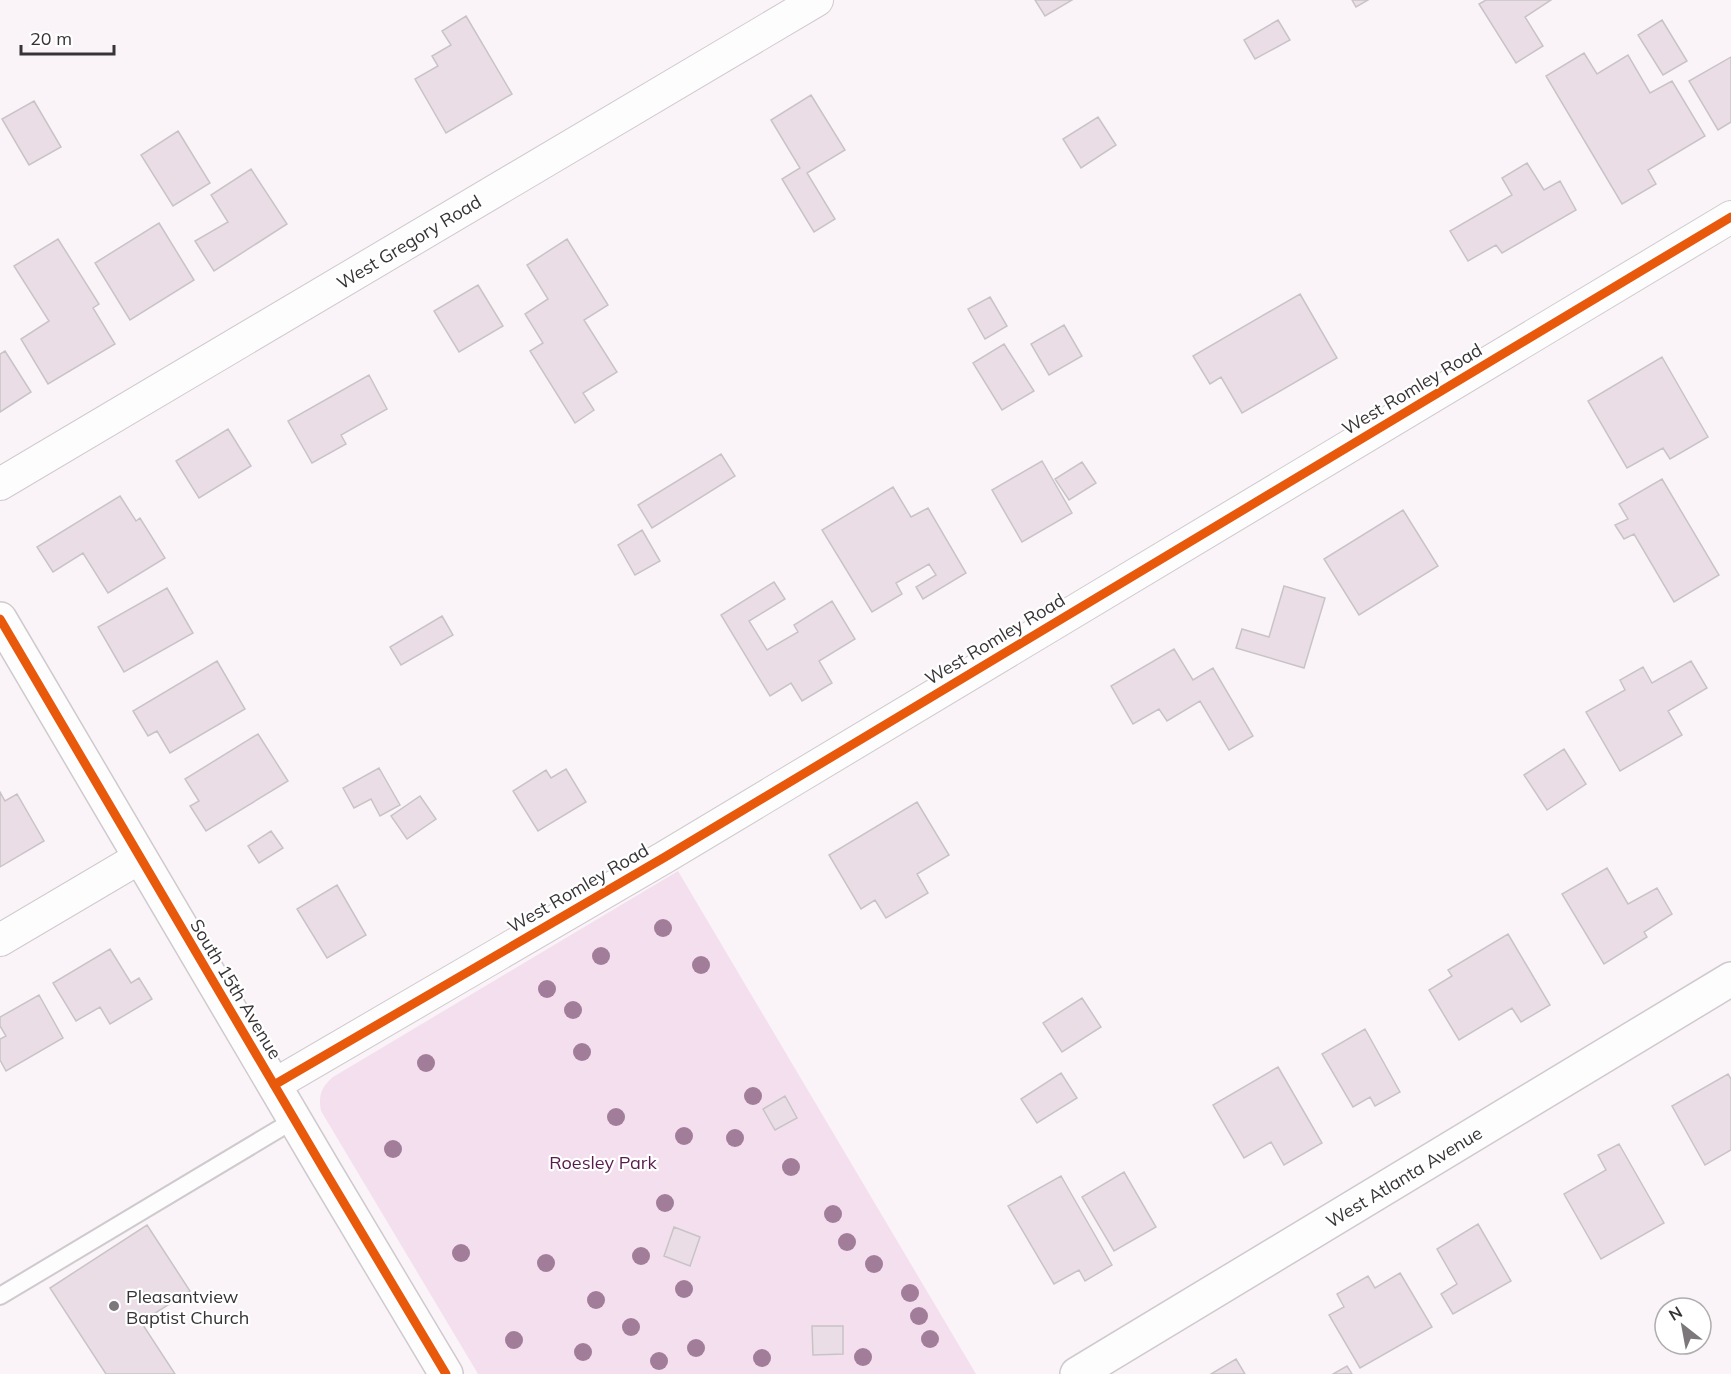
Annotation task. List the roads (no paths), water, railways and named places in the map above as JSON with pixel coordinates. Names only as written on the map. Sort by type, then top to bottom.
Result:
[{"type":"street","name":"West Gregory Road","points":[[0,484],[817,0]]},
{"type":"street","name":"West Romley Road","points":[[274,1085],[675,851],[1731,217]]},
{"type":"street","name":"South 15th Avenue","points":[[0,619],[139,858],[446,1374]]},
{"type":"street","points":[[0,940],[139,858]]},
{"type":"street","name":"West Atlanta Avenue","points":[[1077,1374],[1731,979]]},
{"type":"lane","points":[[0,1296],[294,1120]]},
{"type":"place","name":"Pleasantview Baptist Church","points":[[114,1306]]},
{"type":"park label","name":"Roesley Park","points":[[603,1162]]}]
